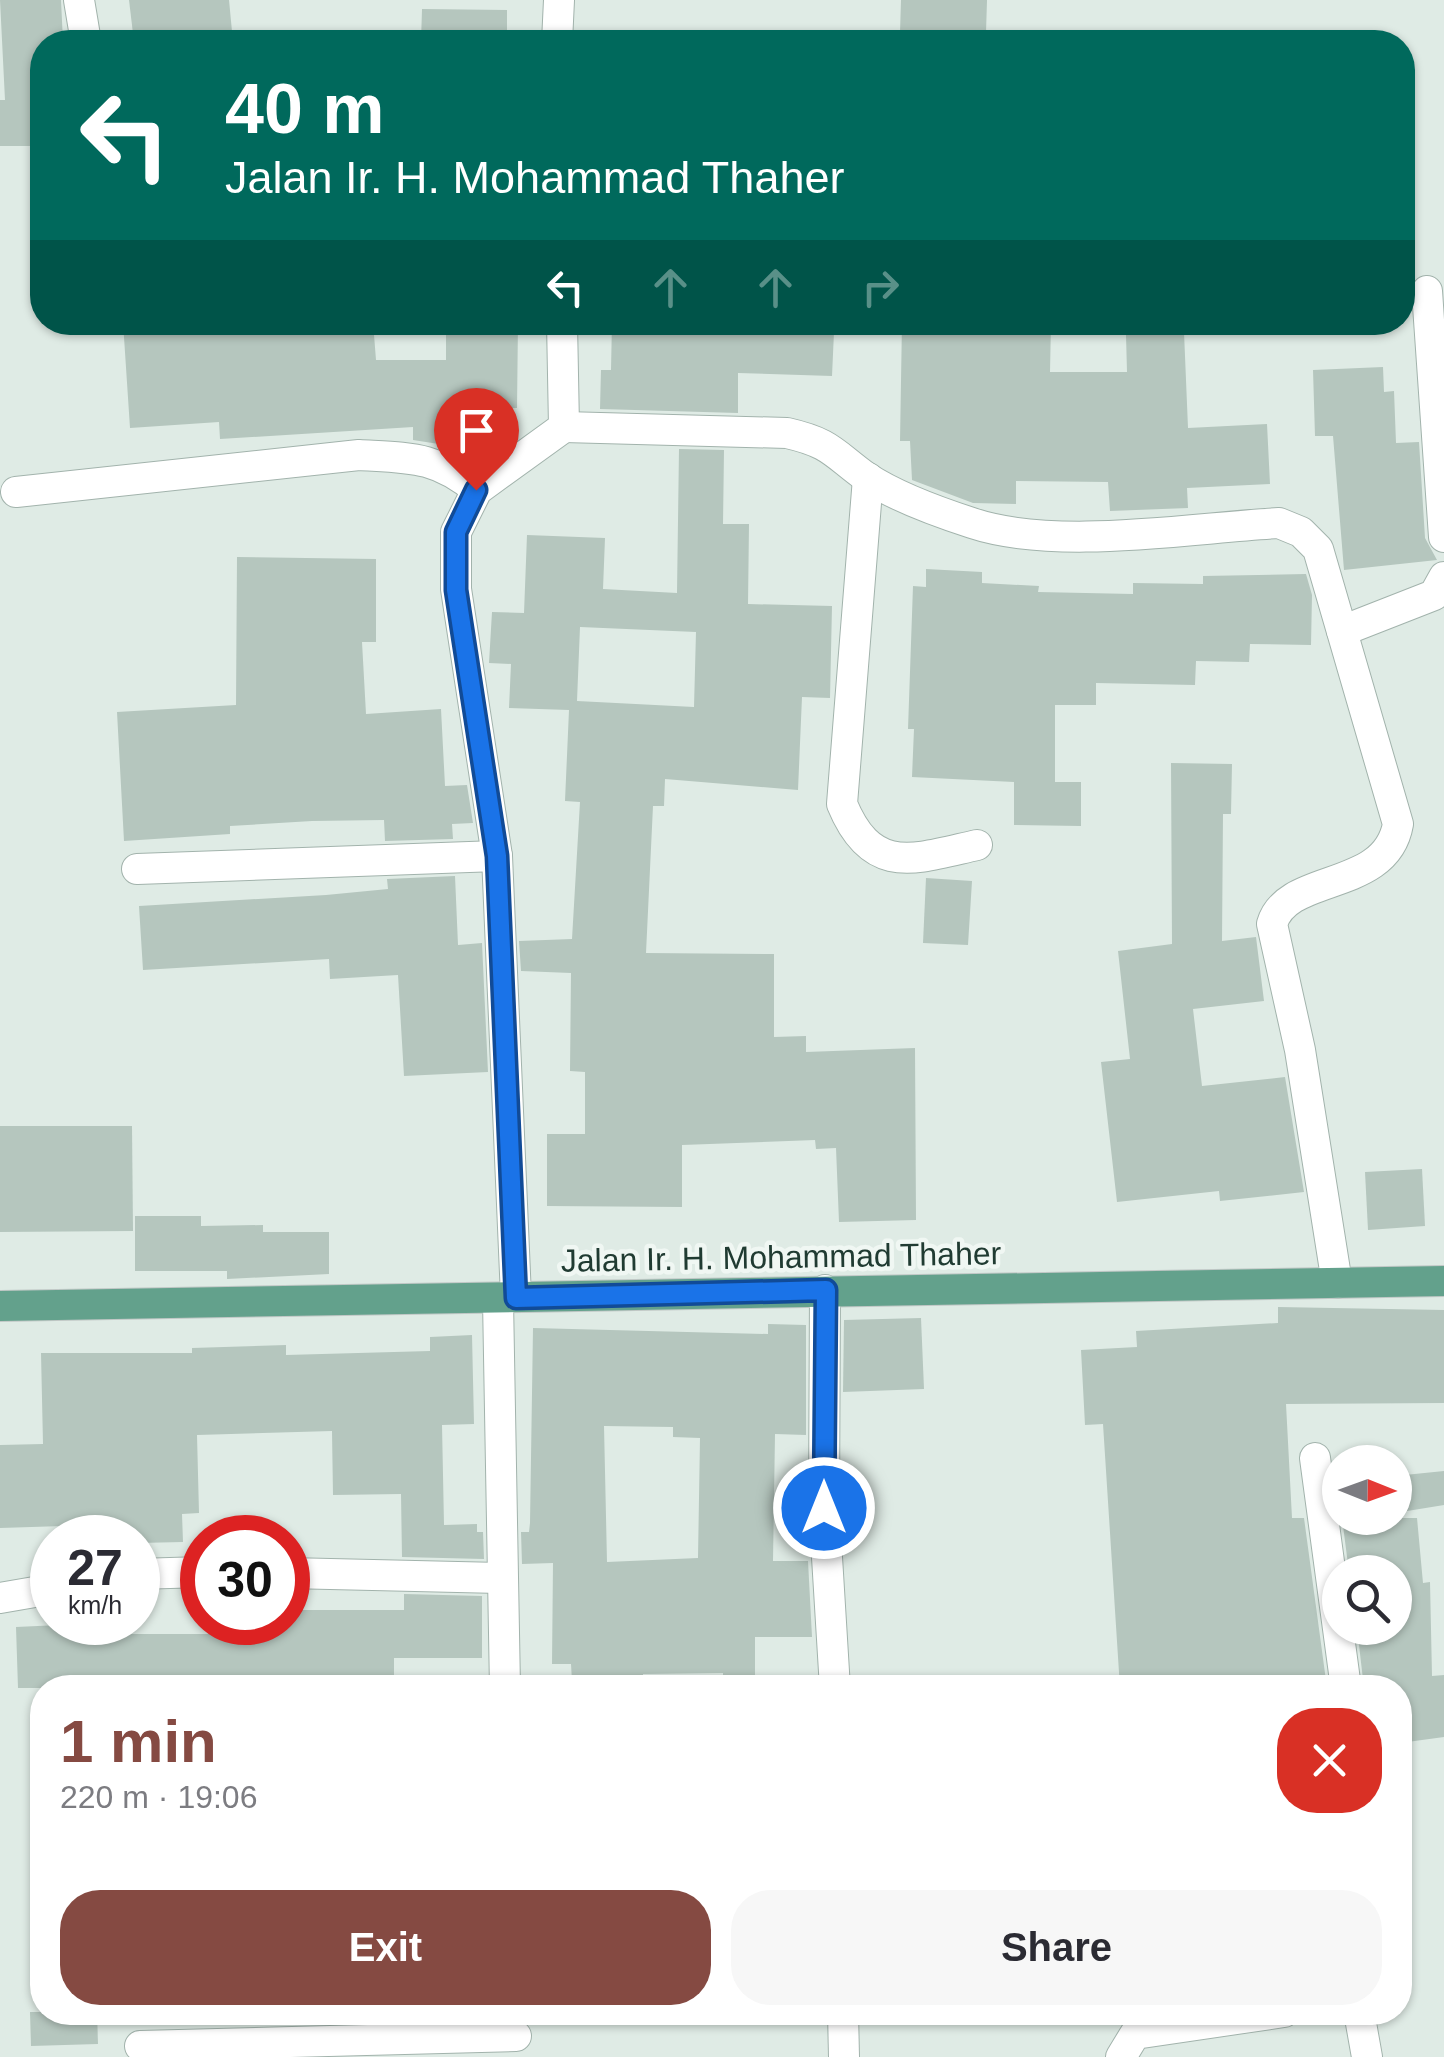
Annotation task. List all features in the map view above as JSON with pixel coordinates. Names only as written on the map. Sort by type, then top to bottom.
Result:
[{"type":"main road","name":"Jalan Ir. H. Mohammad Thaher","points":[[0,1306],[1444,1281]]},
{"type":"street","points":[[79,0],[84,30]]},
{"type":"street","points":[[558,30],[559,0]]},
{"type":"street","points":[[1427,291],[1444,537]]},
{"type":"street","points":[[562,335],[564,427]]},
{"type":"street","points":[[504,1675],[500,1578],[507,1299],[497,856],[456,590],[456,532],[476,490],[564,427],[788,433],[831,446],[868,478],[975,525],[1017,534],[1058,536],[1279,523],[1301,532],[1318,549],[1398,824],[1395,842],[1382,860],[1282,905],[1272,924],[1300,1050],[1337,1283]]},
{"type":"street","points":[[16,492],[359,455],[410,458],[450,467],[476,490]]},
{"type":"street","points":[[868,478],[842,804],[854,834],[875,850],[908,860],[977,845]]},
{"type":"street","points":[[1342,631],[1434,596],[1444,577]]},
{"type":"street","points":[[138,870],[497,856]]},
{"type":"street","points":[[826,1290],[824,1508],[835,1675]]},
{"type":"street","points":[[1315,1458],[1344,1675]]},
{"type":"street","points":[[310,1574],[500,1578]]},
{"type":"street","points":[[0,1598],[30,1593]]},
{"type":"street","points":[[843,2025],[844,2057]]},
{"type":"street","points":[[1120,2057],[1135,2034],[1196,2025]]},
{"type":"street","points":[[1362,2025],[1367,2057]]},
{"type":"street","points":[[140,2046],[516,2035]]},
{"type":"building","points":[[0,0],[61,0],[62,30],[30,30],[30,146],[0,146],[0,100],[5,100]]},
{"type":"building","points":[[129,0],[229,0],[232,30],[133,30]]},
{"type":"building","points":[[901,0],[987,0],[986,30],[900,30]]},
{"type":"building","points":[[422,9],[507,10],[507,30],[421,30]]},
{"type":"building","points":[[124,335],[374,335],[376,360],[446,360],[446,335],[518,335],[517,408],[458,409],[458,447],[413,440],[413,427],[220,439],[219,422],[130,428]]},
{"type":"building","points":[[612,335],[834,335],[832,376],[738,373],[738,413],[600,409],[601,370],[611,370]]},
{"type":"building","points":[[902,335],[1051,335],[1050,372],[1127,372],[1126,335],[1184,335],[1188,428],[1267,424],[1270,484],[1187,488],[1188,508],[1110,511],[1108,482],[1016,481],[1016,504],[973,503],[912,480],[910,441],[900,441]]},
{"type":"building","points":[[1383,367],[1384,392],[1394,391],[1396,443],[1419,442],[1425,538],[1437,560],[1344,570],[1333,436],[1315,436],[1313,370]]},
{"type":"building","points":[[679,449],[724,450],[723,524],[749,524],[748,604],[832,606],[830,698],[802,697],[798,790],[665,779],[664,806],[653,806],[646,953],[774,954],[774,1037],[806,1036],[806,1052],[915,1048],[916,1220],[839,1222],[836,1148],[816,1149],[815,1140],[682,1145],[682,1207],[547,1206],[547,1134],[585,1134],[585,1072],[570,1071],[571,973],[521,971],[519,941],[572,939],[580,802],[565,801],[569,710],[509,708],[511,664],[489,663],[492,612],[524,613],[527,535],[605,538],[603,589],[677,593]],"holes":[[[580,627],[696,632],[694,707],[577,701]]]},
{"type":"building","points":[[237,557],[376,559],[376,642],[362,642],[366,714],[441,709],[445,786],[467,785],[473,823],[452,824],[453,839],[385,841],[384,820],[230,826],[230,834],[124,841],[117,712],[236,705]]},
{"type":"building","points":[[926,569],[982,572],[982,583],[1039,586],[1038,592],[1133,594],[1133,583],[1203,584],[1203,576],[1306,574],[1312,595],[1311,645],[1250,644],[1249,662],[1196,661],[1195,685],[1096,683],[1096,705],[1055,705],[1055,782],[1081,782],[1081,826],[1014,825],[1014,782],[912,777],[914,729],[908,729],[913,586],[926,587]]},
{"type":"building","points":[[1171,763],[1232,764],[1231,814],[1223,814],[1222,941],[1256,937],[1264,1001],[1193,1009],[1202,1086],[1285,1077],[1304,1192],[1220,1201],[1219,1191],[1117,1202],[1101,1062],[1130,1059],[1118,951],[1172,944]]},
{"type":"building","points":[[455,876],[458,945],[482,943],[488,1072],[404,1076],[398,975],[330,979],[329,959],[143,970],[139,906],[326,895],[388,889],[387,879]]},
{"type":"building","points":[[926,878],[972,881],[968,945],[923,943]]},
{"type":"building","points":[[0,1126],[132,1126],[133,1231],[0,1232]]},
{"type":"building","points":[[1422,1169],[1425,1226],[1368,1230],[1365,1172]]},
{"type":"building","points":[[135,1216],[201,1216],[201,1226],[263,1225],[263,1232],[329,1232],[329,1274],[227,1279],[227,1271],[135,1271]]},
{"type":"building","points":[[1278,1307],[1444,1310],[1444,1403],[1286,1404],[1292,1518],[1304,1518],[1325,1675],[1119,1675],[1103,1424],[1085,1425],[1081,1350],[1137,1347],[1136,1331],[1278,1323]]},
{"type":"building","points":[[921,1318],[924,1389],[843,1392],[844,1320]]},
{"type":"building","points":[[768,1324],[806,1325],[806,1435],[775,1434],[773,1561],[808,1561],[812,1637],[755,1637],[755,1675],[572,1675],[571,1664],[552,1664],[553,1563],[522,1564],[521,1532],[529,1532],[530,1523],[533,1328],[768,1334]],"holes":[[[604,1426],[673,1427],[673,1437],[700,1438],[698,1558],[607,1562]]]},
{"type":"building","points":[[472,1335],[474,1424],[442,1425],[444,1525],[477,1524],[477,1532],[483,1532],[484,1559],[402,1557],[401,1494],[333,1495],[332,1431],[197,1435],[199,1513],[180,1515],[180,1542],[160,1543],[160,1515],[30,1515],[30,1527],[0,1528],[0,1445],[43,1444],[41,1353],[192,1353],[192,1348],[286,1345],[286,1355],[430,1351],[430,1337]]},
{"type":"building","points":[[1444,1471],[1444,1505],[1412,1510],[1412,1474]]},
{"type":"building","points":[[1412,1518],[1417,1518],[1423,1583],[1430,1582],[1432,1676],[1444,1675],[1444,1737],[1412,1741],[1412,1675],[1362,1675],[1359,1645],[1412,1645],[1412,1555],[1347,1555],[1344,1535],[1412,1535]]},
{"type":"building","points":[[404,1594],[482,1596],[482,1658],[394,1658],[394,1675],[30,1675],[30,1688],[18,1688],[16,1627],[30,1626],[30,1645],[160,1645],[160,1634],[180,1634],[180,1645],[310,1645],[310,1610],[404,1610]]},
{"type":"building","points":[[30,2025],[97,2025],[98,2044],[31,2046]]},
{"type":"route","points":[[476,490],[456,532],[456,590],[497,856],[516,1298],[826,1290],[824,1508]]}]
